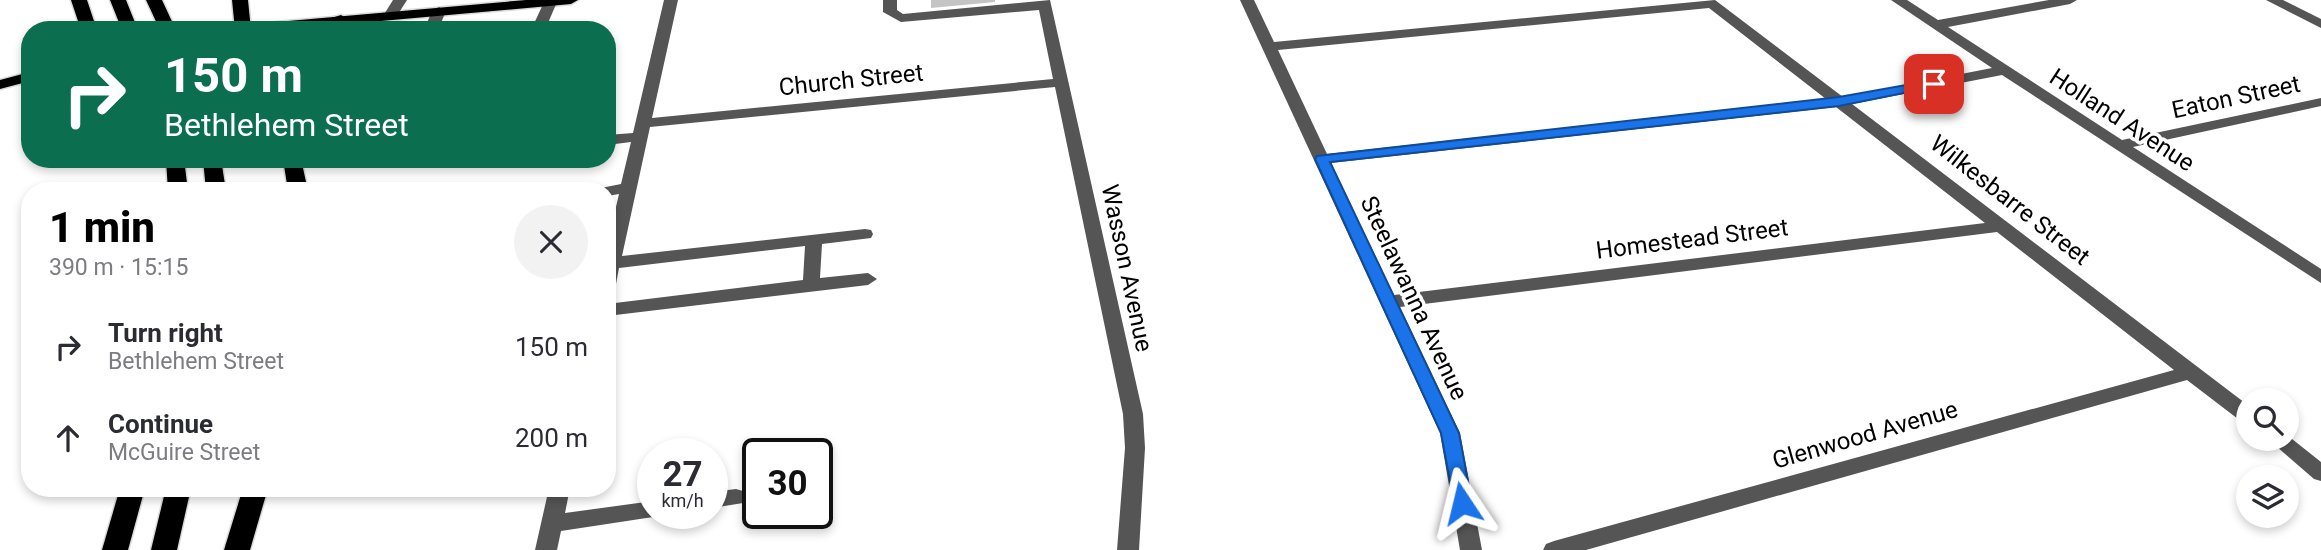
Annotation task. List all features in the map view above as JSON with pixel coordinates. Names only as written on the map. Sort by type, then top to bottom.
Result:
[{"type":"highway","points":[[79,0],[86,21]]},
{"type":"highway","points":[[118,0],[127,21]]},
{"type":"highway","points":[[239,21],[240,0]]},
{"type":"highway","points":[[337,21],[341,20]]},
{"type":"highway","points":[[115,550],[130,497]]},
{"type":"highway","points":[[164,550],[177,497]]},
{"type":"highway","points":[[237,550],[253,497]]},
{"type":"main road","points":[[330,21],[571,0]]},
{"type":"main road","points":[[0,85],[21,79]]},
{"type":"street","points":[[390,16],[400,0]]},
{"type":"street","points":[[616,245],[671,0]]},
{"type":"street","points":[[890,0],[890,12],[901,18],[1044,3]]},
{"type":"street","name":"Steelawanna Avenue","points":[[1247,0],[1450,433],[1471,550]]},
{"type":"street","name":"Holland Avenue","points":[[1898,0],[2321,277]]},
{"type":"street","points":[[1936,25],[2070,0]]},
{"type":"street","points":[[2273,0],[2321,24]]},
{"type":"street","points":[[542,21],[550,2]]},
{"type":"street","points":[[1269,47],[1709,2]]},
{"type":"street","name":"Wilkesbarre Street","points":[[1709,2],[2236,407]]},
{"type":"street","name":"Wasson Avenue","points":[[1044,3],[1133,414],[1135,448],[1128,550]]},
{"type":"street","points":[[435,21],[439,12]]},
{"type":"street","points":[[1322,159],[1839,102],[2005,70]]},
{"type":"street","name":"Church Street","points":[[616,138],[643,130],[1062,82]]},
{"type":"street","name":"Eaton Street","points":[[2119,145],[2321,102]]},
{"type":"street","points":[[616,190],[629,188]]},
{"type":"street","name":"Homestead Street","points":[[1389,302],[2001,226]]},
{"type":"street","points":[[616,263],[865,234]]},
{"type":"street","points":[[811,285],[814,240]]},
{"type":"street","points":[[616,309],[867,279]]},
{"type":"street","name":"Glenwood Avenue","points":[[1554,550],[2190,372]]},
{"type":"street","points":[[2294,451],[2321,472]]},
{"type":"street","points":[[728,497],[736,496]]},
{"type":"street","points":[[545,550],[558,497]]},
{"type":"street","points":[[551,524],[637,511]]},
{"type":"building","points":[[931,0],[995,0],[995,2],[931,8]]},
{"type":"route","points":[[1462,503],[1450,433],[1322,159],[1839,102],[1934,84]]}]
